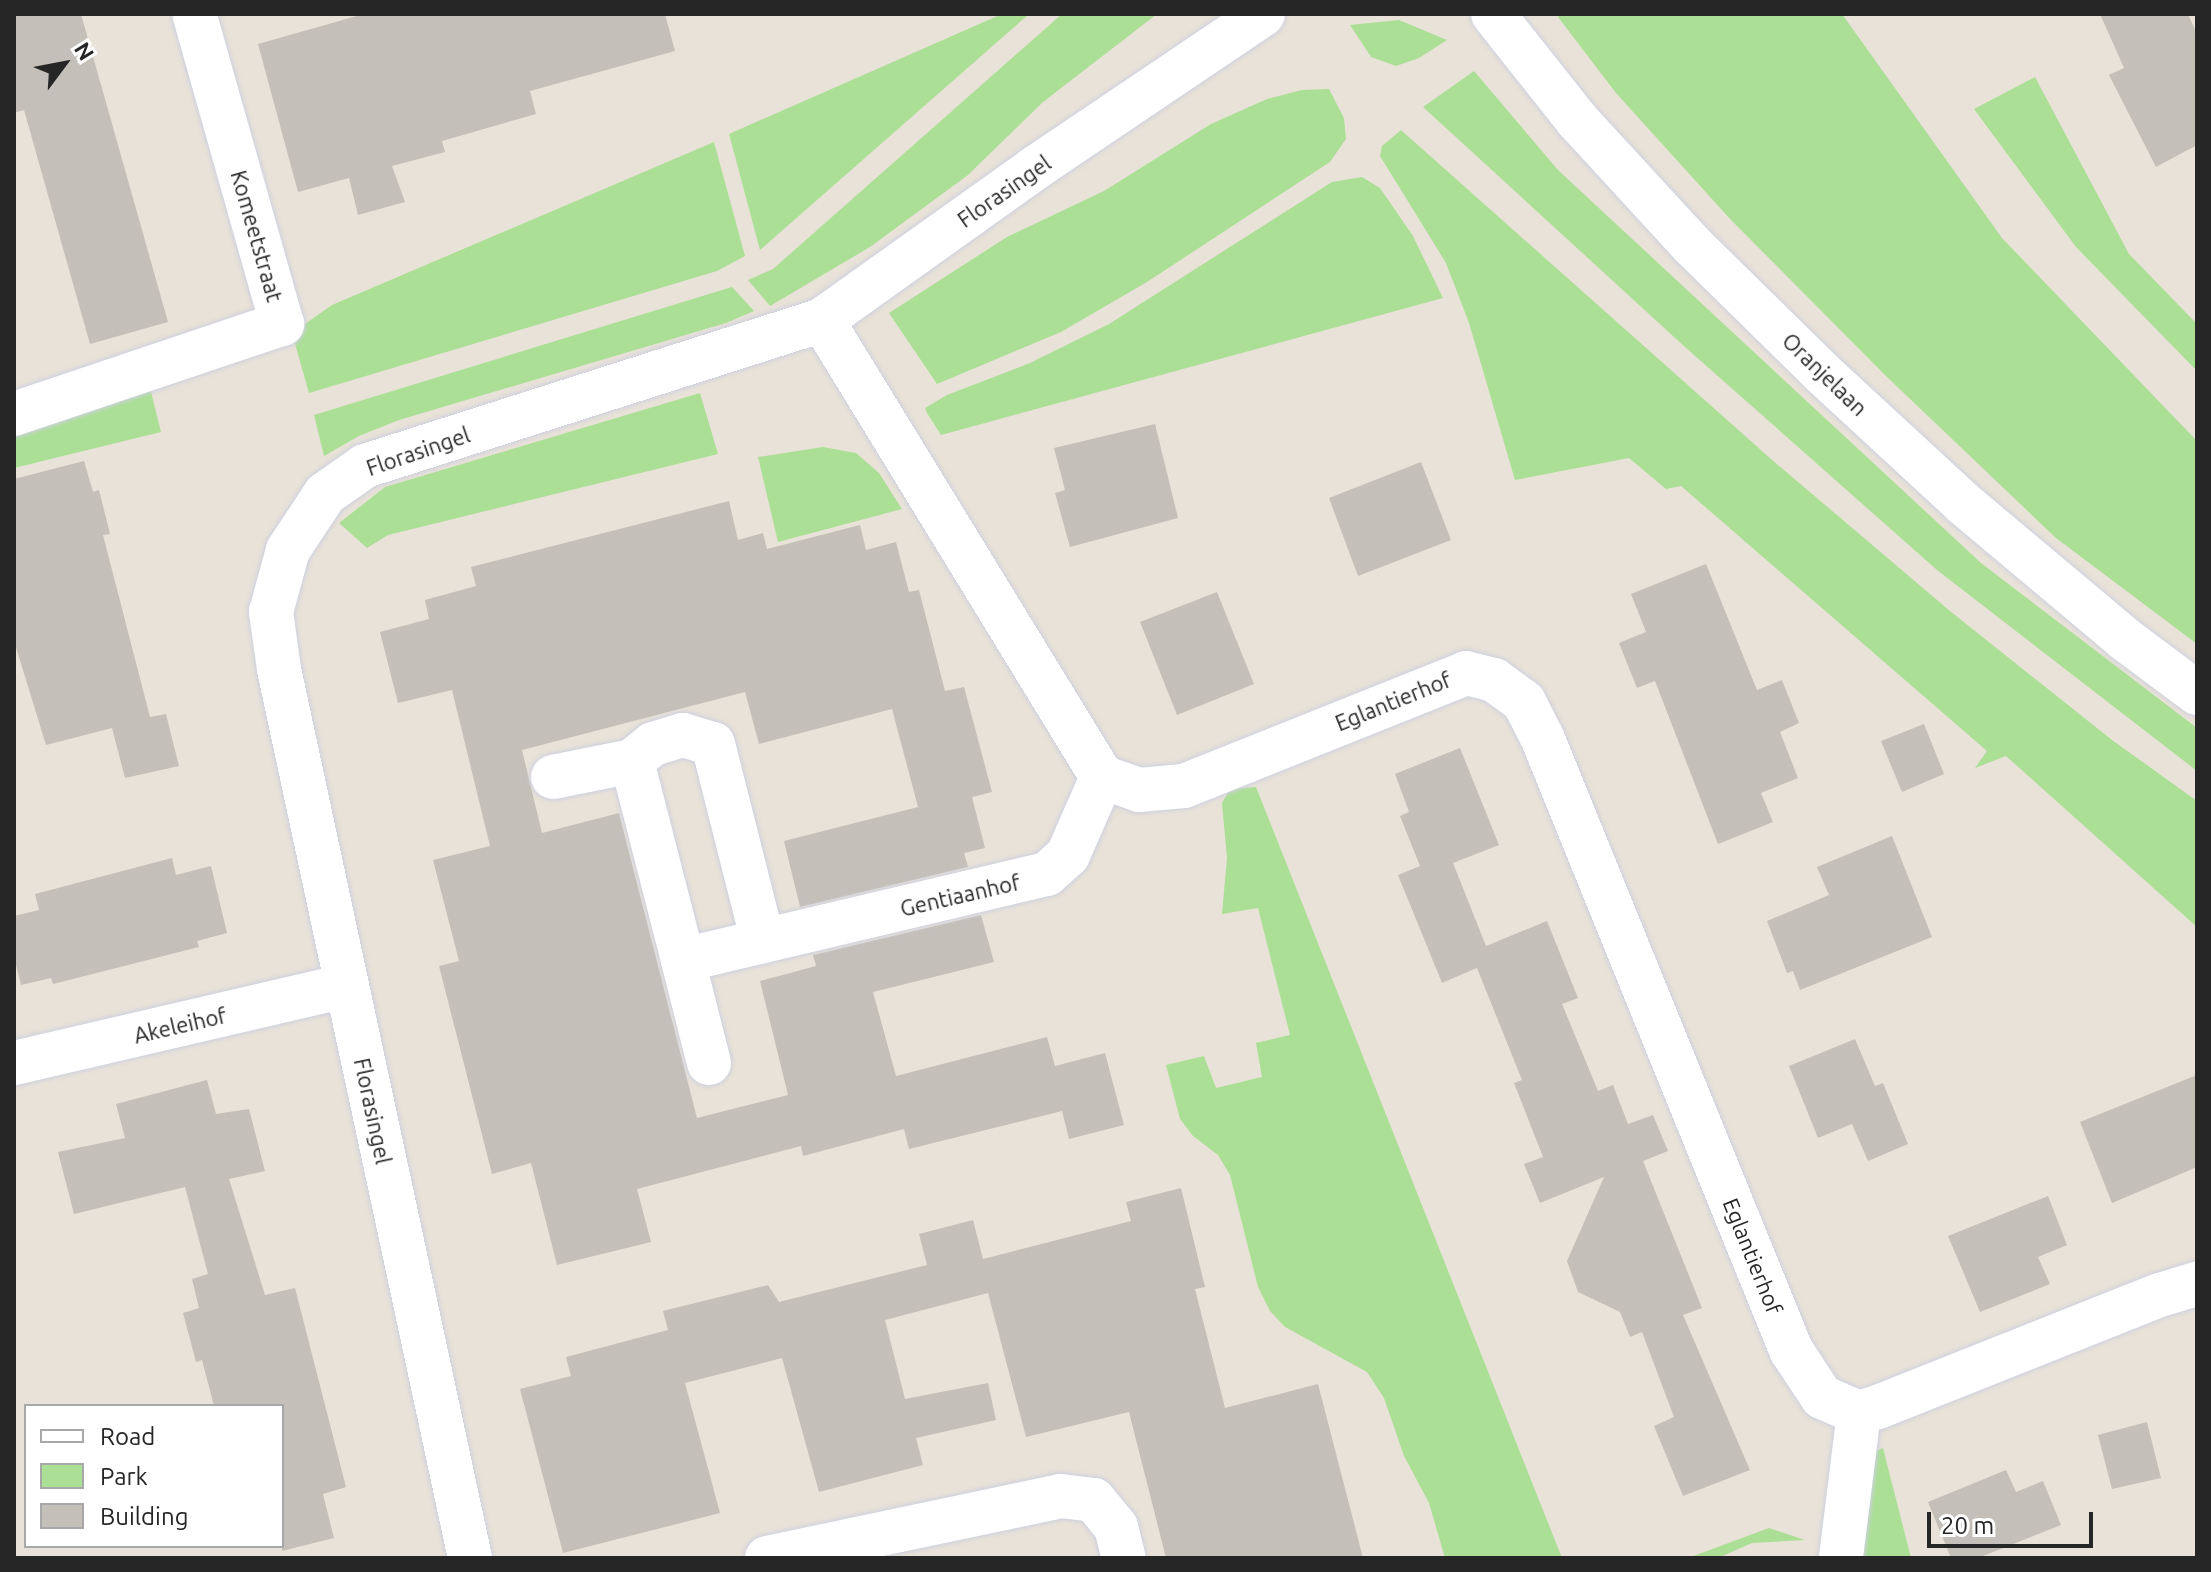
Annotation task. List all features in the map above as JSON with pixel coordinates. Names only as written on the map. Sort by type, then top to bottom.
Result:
[{"type":"street","name":"Komeetstraat","points":[[14,414],[282,324],[194,14]]},
{"type":"street","name":"Florasingel","points":[[470,1558],[279,669],[271,612],[288,550],[325,494],[365,466],[822,320],[1035,168],[1263,14]]},
{"type":"street","name":"Oranjelaan","points":[[1493,14],[1577,120],[1692,245],[1820,371],[1964,504],[2126,640],[2197,693]]},
{"type":"street","points":[[822,320],[1102,777]]},
{"type":"street","name":"Eglantierhof","points":[[1102,777],[1139,790],[1184,786],[1466,673],[1494,680],[1524,702],[1791,1350],[1822,1397],[1859,1413]]},
{"type":"street","points":[[553,777],[632,761],[653,744],[683,735],[713,744],[763,941]]},
{"type":"street","points":[[632,761],[709,1063]]},
{"type":"street","name":"Gentiaanhof","points":[[683,960],[1047,874],[1068,855],[1102,777]]},
{"type":"street","name":"Akeleihof","points":[[14,1063],[346,986]]},
{"type":"street","points":[[1841,1557],[1859,1413],[1907,1398],[2160,1295],[2197,1284]]},
{"type":"street","points":[[767,1558],[1061,1496],[1094,1500],[1116,1527],[1124,1558]]},
{"type":"green space","points":[[1002,14],[1029,14],[760,250],[729,134]]},
{"type":"green space","points":[[1062,14],[1157,14],[1043,102],[968,175],[870,247],[770,306],[748,280],[773,269]]},
{"type":"green space","points":[[1562,14],[1842,14],[2002,238],[2197,441],[2197,644],[2056,538],[1887,377],[1731,220],[1616,93],[1558,17]]},
{"type":"green space","points":[[1399,20],[1447,40],[1419,58],[1396,66],[1371,57],[1350,25]]},
{"type":"green space","points":[[1474,71],[1558,170],[1981,563],[2197,728],[2197,771],[1937,570],[1685,347],[1423,107]]},
{"type":"green space","points":[[2035,77],[2129,254],[2197,324],[2197,371],[2076,247],[1974,109]]},
{"type":"green space","points":[[1329,89],[1344,118],[1346,139],[1330,162],[1147,282],[1061,332],[937,384],[889,313],[1007,237],[1104,191],[1211,124],[1267,99],[1302,90]]},
{"type":"green space","points":[[1401,130],[1771,459],[1950,611],[2112,740],[2197,801],[2197,927],[2006,756],[1975,768],[1987,751],[1681,486],[1666,489],[1629,458],[1515,480],[1469,323],[1446,263],[1380,156],[1382,146]]},
{"type":"green space","points":[[714,142],[745,256],[717,271],[309,393],[292,333],[332,305]]},
{"type":"green space","points":[[1362,177],[1380,188],[1413,236],[1443,298],[941,435],[927,413],[925,408],[947,395],[1030,363],[1109,324],[1332,182]]},
{"type":"green space","points":[[732,287],[754,311],[726,323],[399,420],[359,436],[324,456],[314,415]]},
{"type":"green space","points":[[149,384],[161,432],[14,468],[14,430]]},
{"type":"green space","points":[[700,393],[718,454],[388,535],[367,548],[339,523],[385,487]]},
{"type":"green space","points":[[823,447],[856,453],[879,473],[902,509],[778,542],[758,457]]},
{"type":"green space","points":[[1256,787],[1562,1558],[1445,1558],[1429,1503],[1404,1456],[1384,1398],[1367,1372],[1285,1327],[1270,1311],[1258,1287],[1230,1175],[1218,1155],[1193,1136],[1180,1119],[1166,1065],[1204,1056],[1216,1088],[1262,1077],[1256,1043],[1290,1035],[1258,908],[1222,914],[1227,858],[1222,803],[1230,789]]},
{"type":"green space","points":[[1883,1448],[1911,1558],[1863,1558],[1863,1456]]},
{"type":"green space","points":[[1769,1528],[1805,1540],[1752,1543],[1718,1558],[1688,1558]]},
{"type":"building","points":[[14,14],[81,14],[168,322],[90,344],[24,110],[14,113]]},
{"type":"building","points":[[364,14],[665,14],[675,51],[530,91],[536,114],[442,141],[445,152],[392,166],[405,202],[358,215],[349,178],[298,192],[258,44]]},
{"type":"building","points":[[2100,14],[2188,14],[2197,34],[2197,145],[2156,167],[2109,75],[2124,68]]},
{"type":"building","points":[[1155,424],[1178,518],[1070,547],[1055,493],[1065,490],[1054,448]]},
{"type":"building","points":[[84,461],[93,492],[99,490],[110,534],[103,535],[150,717],[166,714],[179,766],[125,778],[112,728],[46,745],[14,641],[14,479]]},
{"type":"building","points":[[1421,462],[1451,540],[1358,576],[1329,498]]},
{"type":"building","points":[[729,501],[738,540],[763,533],[767,549],[860,525],[866,550],[896,542],[909,592],[919,590],[945,691],[964,687],[992,792],[972,797],[985,848],[964,853],[968,867],[800,907],[784,841],[918,807],[892,709],[759,744],[745,692],[522,750],[542,833],[619,813],[697,1118],[788,1095],[760,981],[816,966],[813,955],[981,915],[994,962],[873,992],[896,1076],[1047,1037],[1055,1066],[1105,1053],[1124,1125],[1069,1139],[1062,1111],[909,1149],[904,1129],[803,1156],[801,1146],[637,1189],[651,1242],[557,1265],[531,1163],[492,1174],[439,966],[459,961],[433,860],[490,846],[452,690],[398,703],[380,632],[429,619],[425,600],[476,586],[471,567]]},
{"type":"building","points":[[1706,564],[1757,690],[1782,680],[1799,723],[1780,732],[1798,778],[1761,793],[1773,822],[1718,844],[1655,681],[1637,688],[1619,643],[1646,632],[1631,594]]},
{"type":"building","points":[[1217,592],[1254,684],[1177,715],[1140,622]]},
{"type":"building","points":[[1924,724],[1944,774],[1902,792],[1881,741]]},
{"type":"building","points":[[1460,748],[1499,845],[1453,863],[1486,946],[1547,921],[1578,998],[1562,1004],[1598,1091],[1613,1085],[1628,1124],[1653,1115],[1668,1151],[1643,1161],[1702,1308],[1683,1315],[1750,1470],[1683,1496],[1654,1426],[1674,1417],[1642,1332],[1630,1337],[1620,1312],[1578,1292],[1567,1261],[1604,1177],[1540,1203],[1524,1164],[1543,1157],[1514,1083],[1522,1080],[1477,968],[1442,983],[1398,875],[1420,866],[1400,816],[1409,812],[1395,774]]},
{"type":"building","points":[[1892,836],[1932,937],[1800,990],[1793,971],[1787,973],[1767,921],[1829,895],[1817,867]]},
{"type":"building","points":[[172,858],[176,875],[211,866],[227,933],[197,941],[199,947],[53,984],[51,978],[21,985],[14,956],[14,916],[39,910],[35,894]]},
{"type":"building","points":[[1855,1039],[1875,1086],[1883,1083],[1908,1144],[1868,1161],[1852,1124],[1818,1138],[1789,1066]]},
{"type":"building","points":[[2197,1075],[2197,1167],[2112,1203],[2080,1122]]},
{"type":"building","points":[[207,1080],[216,1114],[249,1109],[265,1171],[229,1179],[265,1295],[295,1288],[346,1487],[323,1494],[334,1538],[282,1551],[284,1404],[213,1404],[202,1360],[196,1362],[183,1313],[199,1308],[192,1279],[208,1274],[185,1187],[74,1214],[58,1152],[125,1138],[116,1104]]},
{"type":"building","points":[[1181,1188],[1205,1287],[1195,1289],[1225,1408],[1318,1384],[1363,1558],[1166,1558],[1129,1412],[1026,1437],[988,1293],[885,1320],[905,1399],[988,1383],[996,1420],[916,1438],[923,1465],[819,1492],[782,1358],[685,1383],[720,1513],[563,1553],[520,1389],[571,1376],[566,1357],[668,1330],[663,1311],[768,1285],[779,1302],[927,1265],[919,1234],[973,1220],[983,1259],[1131,1221],[1126,1202]]},
{"type":"building","points":[[2048,1196],[2067,1245],[2038,1257],[2050,1284],[1980,1312],[1948,1236]]},
{"type":"building","points":[[2147,1422],[2161,1478],[2112,1489],[2098,1435]]},
{"type":"building","points":[[2006,1470],[2016,1492],[2043,1481],[2061,1525],[1978,1558],[1951,1558],[1928,1502]]}]
